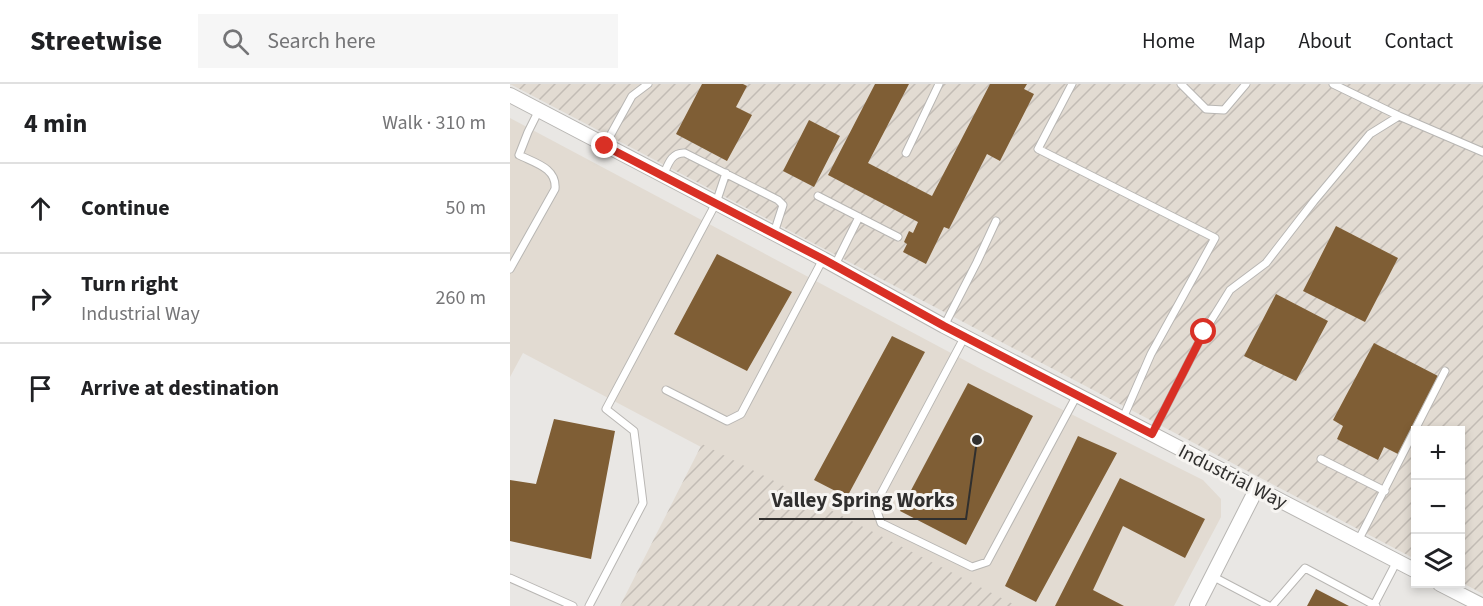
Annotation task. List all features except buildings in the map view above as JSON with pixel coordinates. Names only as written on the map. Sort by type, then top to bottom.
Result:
[{"type":"street","name":"Industrial Way","points":[[510,95],[829,262],[944,326],[1411,568]]},
{"type":"street","points":[[1197,606],[1257,488]]},
{"type":"street","points":[[1448,588],[1483,606]]},
{"type":"lane","points":[[605,146],[632,96],[648,84]]},
{"type":"lane","points":[[906,153],[939,84]]},
{"type":"lane","points":[[1072,84],[1038,149],[1215,238],[1151,354],[1123,418]]},
{"type":"lane","points":[[1181,84],[1206,109],[1224,110],[1246,84]]},
{"type":"lane","points":[[1333,84],[1399,116],[1483,152]]},
{"type":"lane","points":[[510,270],[555,189],[556,180],[549,171],[519,155],[539,110]]},
{"type":"lane","points":[[1152,434],[1204,332],[1230,290],[1266,263],[1370,134],[1399,116]]},
{"type":"lane","points":[[663,176],[673,156],[678,152],[685,153],[726,173],[778,200],[783,206],[774,233]]},
{"type":"lane","points":[[589,606],[644,503],[634,431],[606,409],[716,203],[726,173]]},
{"type":"lane","points":[[818,196],[898,237]]},
{"type":"lane","points":[[666,390],[728,421],[741,414],[829,262],[859,217]]},
{"type":"lane","points":[[944,326],[996,221]]},
{"type":"lane","points":[[965,335],[875,505],[881,522],[972,567],[987,562],[1077,395]]},
{"type":"lane","points":[[1358,541],[1445,371]]},
{"type":"lane","points":[[1321,459],[1385,491]]},
{"type":"lane","points":[[1212,576],[1270,606],[1305,568],[1375,605],[1397,561]]},
{"type":"lane","points":[[510,578],[573,606]]},
{"type":"shaded area","points":[[510,84],[1483,84],[1483,594],[1465,584],[1465,426],[1411,426],[1411,557]]},
{"type":"shaded area","points":[[510,118],[981,369],[1203,480],[1221,499],[1221,517],[1174,606],[1014,606],[794,496],[523,353],[510,377]]},
{"type":"shaded area","points":[[702,444],[1017,606],[620,606]]},
{"type":"place","name":"Valley Spring Works","points":[[977,440]]},
{"type":"route","points":[[605,146],[1152,434],[1204,332]]}]
